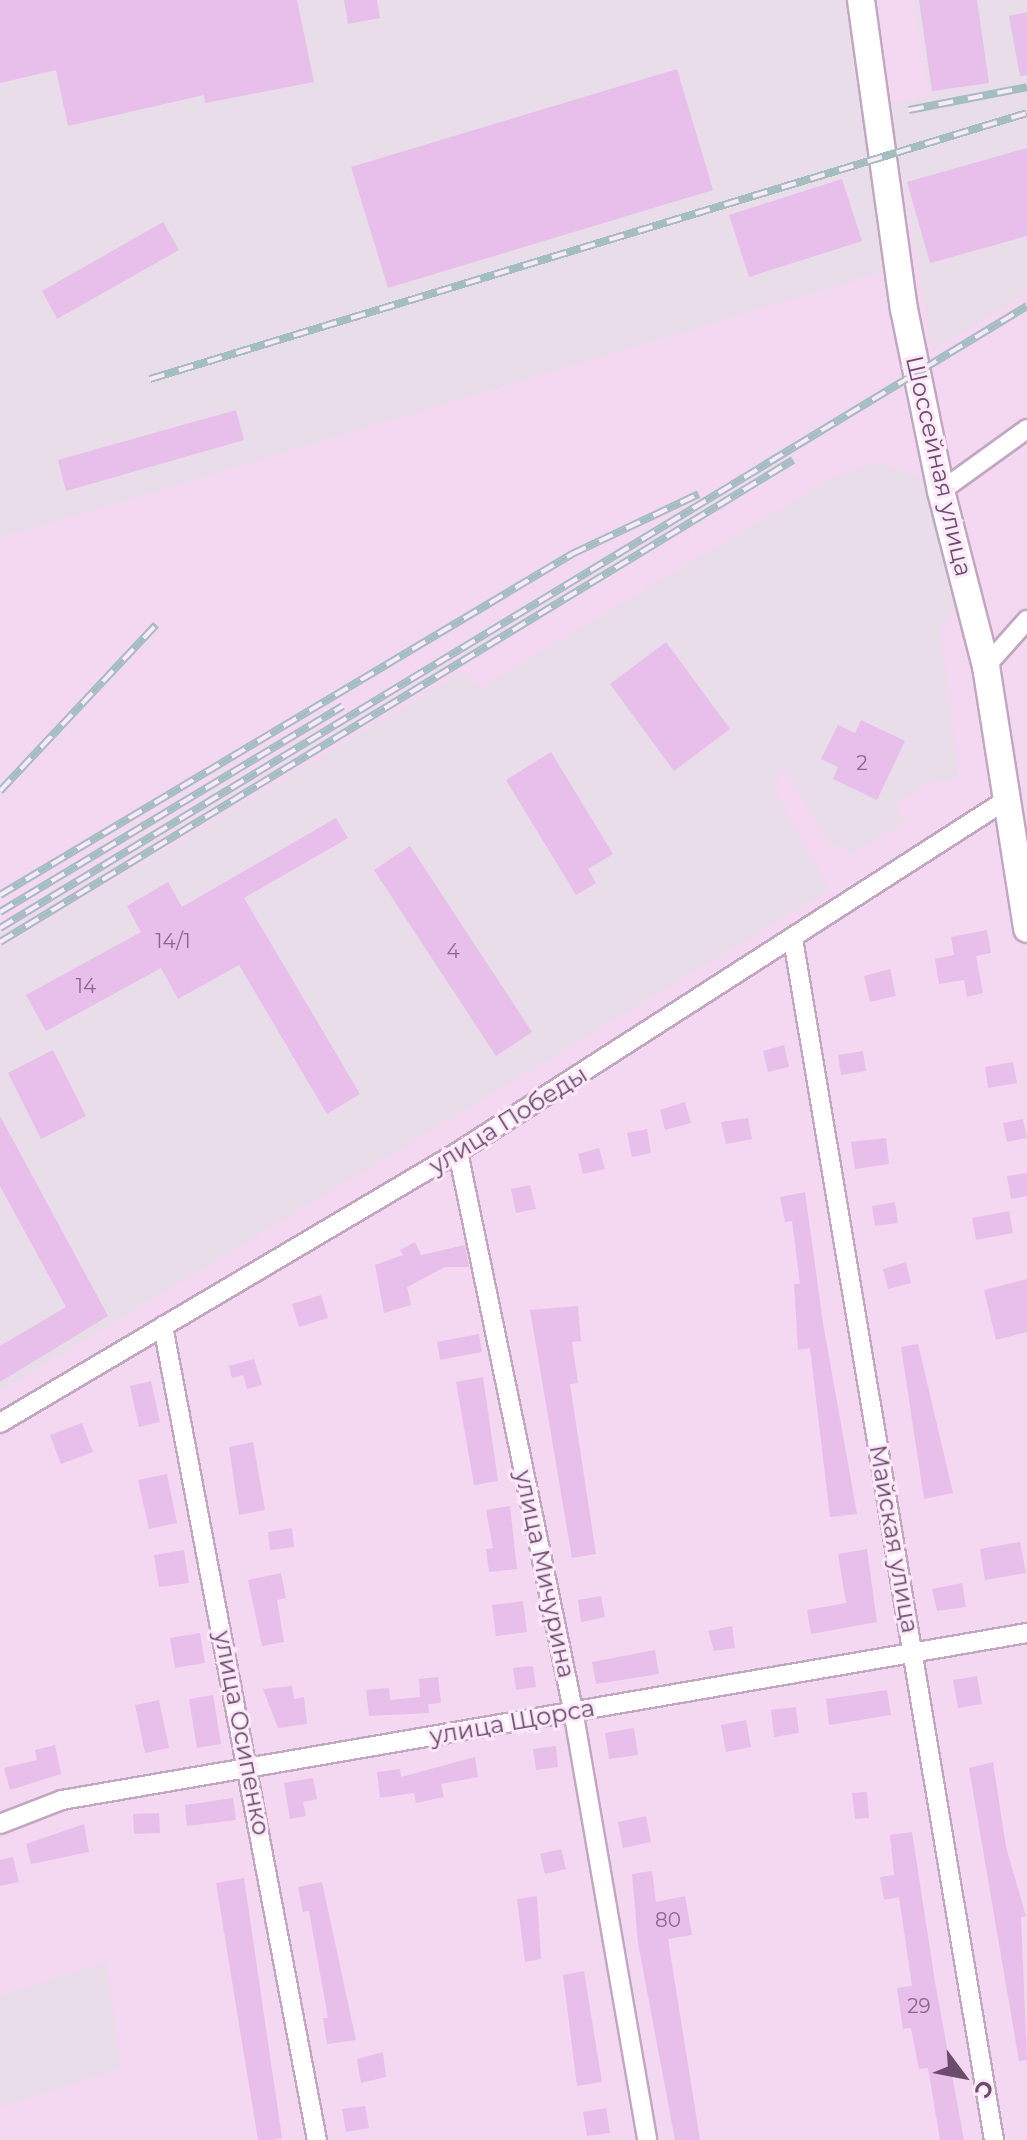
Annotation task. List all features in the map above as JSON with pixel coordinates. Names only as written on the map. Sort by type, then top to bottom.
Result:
[{"type":"main road","name":"Шоссейная улица","points":[[861,0],[904,309],[941,491],[986,666],[1027,929]]},
{"type":"street","points":[[941,491],[1027,429]]},
{"type":"street","points":[[986,666],[1027,620]]},
{"type":"street","name":"улица Победы","points":[[0,1423],[458,1152],[1006,800]]},
{"type":"street","name":"Майская улица","points":[[793,939],[994,2140]]},
{"type":"street","name":"улица Мичурина","points":[[458,1152],[573,1710],[647,2140]]},
{"type":"street","name":"улица Осипенко","points":[[163,1326],[317,2140]]},
{"type":"street","name":"улица Щорса","points":[[0,1824],[62,1800],[249,1771],[573,1710],[1027,1633]]},
{"type":"shaded area","points":[[0,0],[1027,0],[1027,2140],[0,2140]]},
{"type":"shaded area","points":[[0,0],[848,0],[885,271],[0,538]]},
{"type":"shaded area","points":[[914,0],[1027,0],[1027,293],[933,350],[889,104],[930,96]]},
{"type":"shaded area","points":[[878,463],[927,480],[956,609],[940,629],[959,777],[925,784],[895,806],[904,823],[852,853],[829,842],[783,766],[774,789],[829,890],[0,1391],[0,949],[463,672],[480,688],[833,478]]},
{"type":"shaded area","points":[[106,1962],[121,2068],[0,2107],[0,1997]]},
{"type":"building","points":[[0,0],[297,0],[314,82],[205,103],[204,95],[68,126],[56,70],[0,83]]},
{"type":"building","points":[[344,0],[377,0],[380,18],[348,24]]},
{"type":"building","points":[[919,0],[977,0],[989,83],[932,91]]},
{"type":"building","points":[[1027,12],[1027,75],[1020,76],[1009,16]]},
{"type":"building","points":[[677,69],[713,190],[388,288],[351,167]]},
{"type":"building","points":[[1027,148],[1027,236],[930,263],[907,182]]},
{"type":"building","points":[[842,179],[862,241],[749,277],[729,215]]},
{"type":"building","points":[[163,222],[179,250],[57,319],[42,291]]},
{"type":"building","points":[[236,410],[244,440],[66,491],[58,460]]},
{"type":"building","points":[[666,642],[730,729],[674,771],[610,684]]},
{"type":"building","points":[[861,720],[905,741],[877,800],[833,779],[838,767],[821,759],[838,725],[855,733]]},
{"type":"building","points":[[551,752],[613,854],[588,869],[596,883],[576,895],[506,780]]},
{"type":"building","points":[[336,818],[348,838],[244,898],[360,1094],[327,1114],[239,965],[178,999],[161,968],[46,1031],[26,995],[141,932],[127,906],[168,882],[182,907]]},
{"type":"building","points":[[410,846],[532,1032],[496,1056],[374,870]]},
{"type":"building","points":[[987,930],[991,953],[976,956],[983,993],[967,997],[964,980],[939,984],[935,959],[954,955],[951,937]]},
{"type":"building","points":[[890,969],[896,996],[870,1002],[864,976]]},
{"type":"building","points":[[784,1045],[789,1067],[768,1072],[763,1051]]},
{"type":"building","points":[[53,1050],[86,1116],[41,1139],[8,1073]]},
{"type":"building","points":[[863,1051],[866,1071],[841,1075],[838,1055]]},
{"type":"building","points":[[1013,1062],[1017,1083],[988,1088],[985,1067]]},
{"type":"building","points":[[685,1102],[691,1123],[665,1130],[660,1110]]},
{"type":"building","points":[[0,1116],[108,1316],[0,1382],[0,1346],[66,1307],[0,1186]]},
{"type":"building","points":[[748,1118],[752,1139],[726,1144],[721,1122]]},
{"type":"building","points":[[1023,1119],[1027,1138],[1007,1142],[1003,1123]]},
{"type":"building","points":[[647,1129],[651,1153],[632,1157],[627,1133]]},
{"type":"building","points":[[886,1138],[889,1164],[855,1169],[851,1142]]},
{"type":"building","points":[[599,1148],[605,1169],[583,1174],[578,1154]]},
{"type":"building","points":[[1027,1173],[1027,1196],[1011,1199],[1007,1176]]},
{"type":"building","points":[[530,1185],[536,1209],[516,1213],[511,1189]]},
{"type":"building","points":[[805,1192],[823,1323],[857,1514],[830,1517],[810,1348],[798,1350],[794,1284],[800,1284],[792,1221],[785,1222],[780,1197]]},
{"type":"building","points":[[895,1202],[898,1223],[875,1226],[872,1206]]},
{"type":"building","points":[[1009,1211],[1013,1233],[976,1240],[972,1218]]},
{"type":"building","points":[[415,1242],[421,1255],[465,1245],[469,1267],[445,1267],[407,1287],[411,1305],[384,1313],[375,1265],[403,1255],[400,1250]]},
{"type":"building","points":[[906,1262],[911,1283],[888,1289],[883,1269]]},
{"type":"building","points":[[1027,1279],[1027,1332],[996,1340],[984,1290]]},
{"type":"building","points":[[321,1295],[328,1318],[299,1327],[292,1304]]},
{"type":"building","points":[[578,1306],[581,1341],[572,1342],[578,1383],[570,1384],[596,1554],[572,1558],[530,1310]]},
{"type":"building","points":[[479,1334],[482,1352],[440,1360],[437,1342]]},
{"type":"building","points":[[918,1344],[953,1493],[924,1499],[901,1347]]},
{"type":"building","points":[[254,1359],[262,1385],[247,1389],[243,1375],[232,1378],[229,1366]]},
{"type":"building","points":[[483,1377],[498,1481],[474,1485],[456,1382]]},
{"type":"building","points":[[151,1381],[160,1422],[139,1427],[130,1386]]},
{"type":"building","points":[[82,1423],[93,1452],[61,1464],[50,1435]]},
{"type":"building","points":[[253,1442],[265,1510],[239,1515],[229,1447]]},
{"type":"building","points":[[167,1474],[177,1523],[149,1529],[138,1480]]},
{"type":"building","points":[[510,1506],[517,1569],[489,1572],[486,1549],[493,1548],[486,1510]]},
{"type":"building","points":[[292,1528],[294,1547],[270,1550],[268,1532]]},
{"type":"building","points":[[1020,1542],[1026,1573],[985,1580],[980,1549]]},
{"type":"building","points":[[867,1549],[877,1622],[811,1634],[807,1610],[846,1603],[838,1554]]},
{"type":"building","points":[[184,1550],[189,1583],[159,1587],[154,1555]]},
{"type":"building","points":[[281,1573],[286,1598],[277,1600],[284,1642],[262,1646],[248,1580]]},
{"type":"building","points":[[962,1583],[966,1607],[937,1611],[932,1589]]},
{"type":"building","points":[[601,1596],[605,1617],[581,1622],[578,1600]]},
{"type":"building","points":[[523,1601],[527,1632],[496,1636],[492,1605]]},
{"type":"building","points":[[732,1626],[735,1648],[714,1651],[708,1631]]},
{"type":"building","points":[[200,1633],[205,1663],[175,1668],[170,1638]]},
{"type":"building","points":[[655,1650],[659,1674],[596,1684],[592,1662]]},
{"type":"building","points":[[533,1666],[536,1687],[516,1690],[513,1668]]},
{"type":"building","points":[[977,1676],[982,1704],[958,1708],[953,1680]]},
{"type":"building","points":[[438,1677],[441,1703],[428,1704],[429,1713],[369,1716],[366,1690],[389,1688],[390,1700],[420,1697],[419,1679]]},
{"type":"building","points":[[292,1686],[294,1699],[304,1697],[307,1724],[278,1728],[263,1689]]},
{"type":"building","points":[[887,1690],[891,1715],[829,1725],[826,1699]]},
{"type":"building","points":[[213,1695],[221,1744],[197,1748],[189,1699]]},
{"type":"building","points":[[159,1700],[169,1748],[145,1753],[135,1705]]},
{"type":"building","points":[[796,1707],[799,1733],[774,1737],[771,1710]]},
{"type":"building","points":[[746,1720],[751,1747],[726,1752],[721,1725]]},
{"type":"building","points":[[634,1728],[638,1755],[609,1759],[605,1733]]},
{"type":"building","points":[[55,1745],[61,1774],[10,1790],[4,1768],[37,1760],[35,1750]]},
{"type":"building","points":[[556,1746],[558,1767],[536,1770],[533,1749]]},
{"type":"building","points":[[475,1757],[478,1777],[441,1784],[444,1797],[416,1803],[414,1793],[380,1798],[377,1772],[400,1769],[401,1777]]},
{"type":"building","points":[[993,1762],[1006,1847],[1026,1916],[1021,1917],[1027,2060],[1019,2061],[969,1768]]},
{"type":"building","points":[[313,1778],[317,1799],[303,1802],[306,1816],[290,1819],[284,1783]]},
{"type":"building","points":[[867,1792],[869,1818],[855,1819],[852,1793]]},
{"type":"building","points":[[233,1798],[236,1820],[187,1826],[185,1805]]},
{"type":"building","points":[[159,1813],[160,1833],[134,1834],[133,1814]]},
{"type":"building","points":[[646,1816],[651,1842],[623,1848],[618,1822]]},
{"type":"building","points":[[84,1824],[89,1852],[31,1864],[26,1844]]},
{"type":"building","points":[[912,1832],[964,2140],[940,2140],[928,2068],[919,2069],[911,2028],[903,2029],[897,1988],[912,1986],[899,1897],[884,1900],[880,1877],[894,1875],[890,1835]]},
{"type":"building","points":[[561,1849],[566,1869],[545,1874],[540,1854]]},
{"type":"building","points":[[13,1857],[19,1882],[0,1886],[0,1860]]},
{"type":"building","points":[[652,1871],[656,1902],[685,1896],[692,1935],[668,1939],[700,2140],[675,2140],[638,1943],[632,1874]]},
{"type":"building","points":[[244,1878],[282,2138],[273,2140],[258,2140],[216,1883]]},
{"type":"building","points":[[322,1882],[356,2040],[327,2044],[323,2018],[328,2018],[309,1911],[303,1912],[298,1887]]},
{"type":"building","points":[[537,1896],[541,1959],[525,1962],[517,1899]]},
{"type":"building","points":[[584,1971],[602,2082],[577,2086],[563,1975]]},
{"type":"building","points":[[383,2052],[386,2077],[361,2083],[357,2059]]},
{"type":"building","points":[[365,2106],[369,2128],[346,2132],[342,2109]]},
{"type":"building","points":[[606,2108],[610,2133],[587,2136],[583,2112]]},
{"type":"railway","points":[[909,110],[1027,87]]},
{"type":"railway","points":[[150,379],[1027,113]]},
{"type":"railway","points":[[0,928],[1027,306]]},
{"type":"railway","points":[[0,942],[793,460]]},
{"type":"railway","points":[[0,895],[572,554],[699,494]]},
{"type":"railway","points":[[0,791],[156,625]]},
{"type":"railway","points":[[0,912],[343,706]]}]
